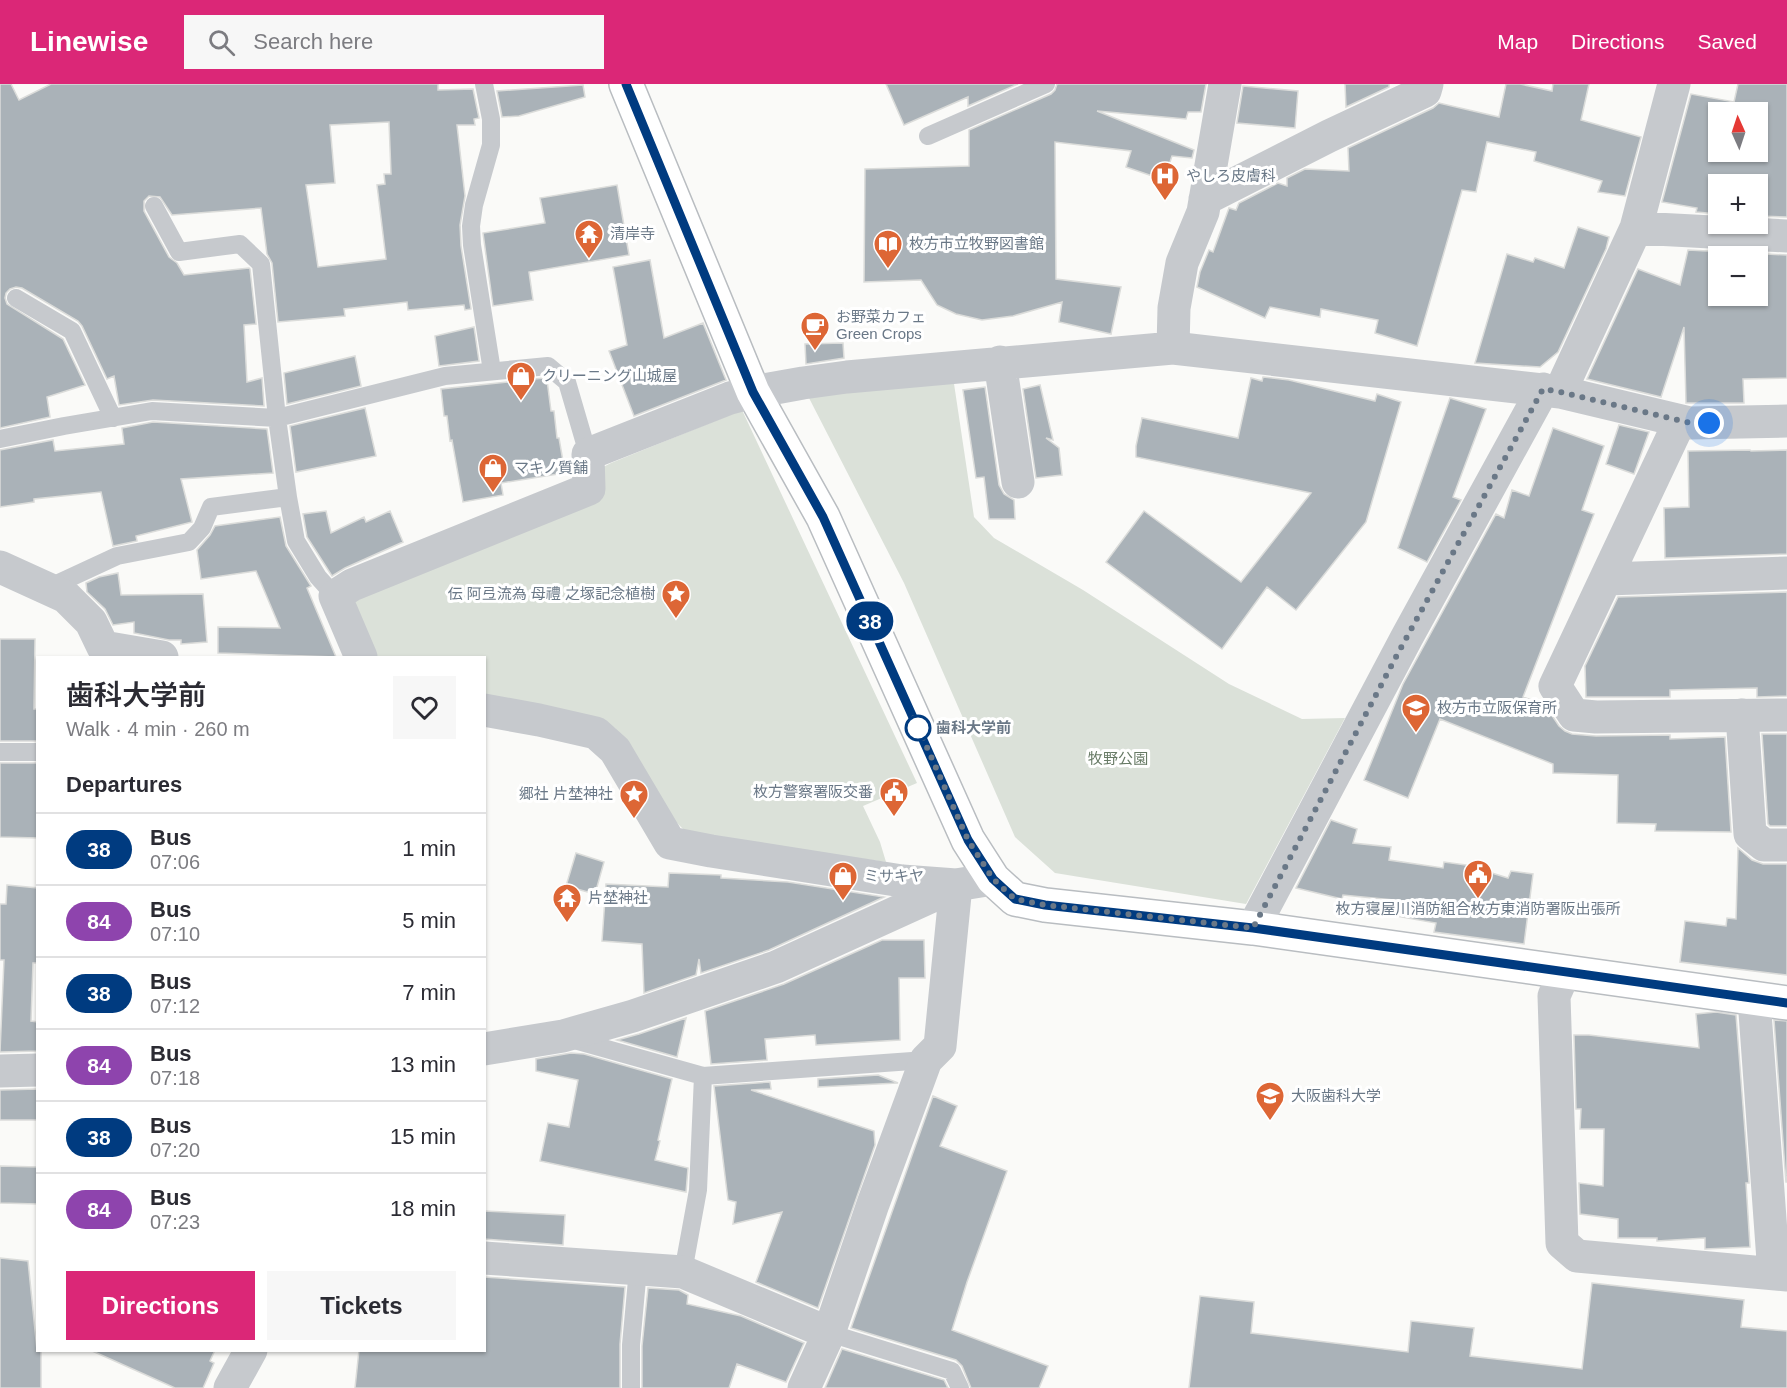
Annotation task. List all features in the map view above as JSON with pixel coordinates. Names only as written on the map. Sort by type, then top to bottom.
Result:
[{"type":"main road","points":[[626,84],[753,392],[823,517],[968,840],[993,879],[1015,899],[1045,905],[1253,928],[1787,1003]]},
{"type":"street","points":[[1173,348],[1174,308],[1182,263],[1203,213],[1225,84]]},
{"type":"street","points":[[1205,199],[1329,136],[1425,91],[1427,84]]},
{"type":"street","points":[[1253,928],[1407,637],[1552,391],[1636,228],[1667,85]]},
{"type":"street","points":[[1636,228],[1787,236]]},
{"type":"street","points":[[361,656],[335,596],[352,585],[589,489],[588,454],[730,398],[753,392],[847,377],[1173,348],[1552,391],[1690,423],[1787,421]]},
{"type":"street","points":[[1000,362],[1018,482]]},
{"type":"street","points":[[1680,421],[1555,686],[1574,715],[1596,717],[1787,715]]},
{"type":"street","points":[[0,567],[66,597],[91,621],[101,652],[150,656]]},
{"type":"street","points":[[1606,579],[1787,573]]},
{"type":"street","points":[[486,710],[596,733],[615,750],[670,843],[902,881],[956,885],[993,879]]},
{"type":"street","points":[[1742,715],[1750,834],[1764,845],[1787,845]]},
{"type":"street","points":[[486,1049],[563,1036],[633,1016],[776,967],[956,885]]},
{"type":"street","points":[[804,1388],[829,1333],[926,1060],[940,1046],[956,885]]},
{"type":"street","points":[[1564,973],[1554,996],[1562,1243],[1577,1256],[1781,1275],[1754,999]]},
{"type":"street","points":[[0,1071],[36,1070]]},
{"type":"street","points":[[486,1258],[683,1272],[829,1333]]},
{"type":"street","points":[[230,1388],[250,1352]]},
{"type":"lane","points":[[484,84],[491,119],[491,145],[474,205],[471,226],[492,371]]},
{"type":"lane","points":[[928,136],[1046,84]]},
{"type":"lane","points":[[153,206],[179,252],[240,244],[261,264],[277,418],[296,541],[318,578],[335,596]]},
{"type":"lane","points":[[16,298],[72,331],[113,418]]},
{"type":"lane","points":[[0,439],[152,411],[277,418],[445,376],[548,366],[567,382],[588,454]]},
{"type":"lane","points":[[48,588],[117,556],[189,542],[202,528],[211,507],[288,497]]},
{"type":"lane","points":[[0,752],[36,752]]},
{"type":"lane","points":[[563,1036],[703,1076],[926,1060]]},
{"type":"lane","points":[[683,1272],[698,1190],[703,1076]]},
{"type":"lane","points":[[631,1388],[638,1269]]},
{"type":"lane","points":[[829,1333],[952,1371],[960,1388]]},
{"type":"green space","name":"牧野公園","points":[[953,377],[974,517],[994,538],[1083,590],[1229,684],[1302,719],[1345,718],[1246,904],[1055,873],[1015,837],[904,583],[809,398]]},
{"type":"green space","points":[[742,410],[917,783],[863,806],[880,842],[886,862],[689,835],[671,817],[615,728],[486,696],[486,656],[370,656],[349,610],[360,594],[611,463]]},
{"type":"building","points":[[0,84],[11,84],[19,100],[51,84],[438,84],[438,90],[473,89],[479,118],[474,119],[475,125],[457,125],[465,196],[460,225],[461,246],[471,309],[465,310],[464,305],[408,310],[407,302],[344,309],[345,316],[278,322],[272,263],[267,254],[261,208],[172,215],[160,197],[149,196],[144,201],[144,211],[169,257],[177,263],[184,275],[250,269],[256,324],[244,325],[247,382],[262,378],[264,406],[153,400],[119,405],[114,376],[107,379],[78,321],[22,288],[16,287],[6,293],[7,304],[63,339],[85,385],[47,397],[50,417],[0,428]],"holes":[[[389,122],[391,174],[384,174],[385,184],[377,185],[386,259],[318,267],[306,185],[335,183],[330,125]]]},
{"type":"building","points":[[886,84],[1018,84],[968,106],[968,97],[904,125]]},
{"type":"building","points":[[1057,84],[1206,84],[1201,112],[1188,112],[1186,119],[1097,111],[1194,150],[1192,158],[1172,156],[1164,180],[1126,167],[1131,151],[1055,142],[1056,279],[1121,287],[1111,334],[1059,322],[1062,302],[1013,316],[982,320],[956,314],[937,305],[921,280],[864,282],[865,169],[969,166],[969,130],[1051,94]]},
{"type":"building","points":[[1345,84],[1389,84],[1389,87],[1346,107]]},
{"type":"building","points":[[1506,84],[1520,84],[1552,91],[1553,84],[1589,84],[1581,120],[1641,137],[1625,196],[1598,192],[1602,181],[1534,161],[1536,152],[1487,142],[1476,192],[1462,190],[1417,346],[1375,333],[1378,320],[1321,309],[1320,317],[1270,307],[1265,318],[1197,287],[1200,272],[1209,250],[1213,252],[1229,208],[1236,210],[1239,203],[1278,183],[1287,186],[1287,178],[1305,169],[1349,171],[1348,148],[1433,108],[1439,103],[1499,117]]},
{"type":"building","points":[[1738,84],[1787,84],[1787,217],[1768,216],[1768,174],[1708,174],[1708,213],[1696,212],[1697,208],[1662,202],[1691,94],[1734,102]]},
{"type":"building","points":[[583,85],[585,97],[519,116],[502,117],[497,91]]},
{"type":"building","points":[[1243,86],[1298,91],[1295,128],[1237,123]]},
{"type":"building","points":[[617,185],[629,255],[529,272],[533,300],[493,306],[483,233],[545,223],[540,198]]},
{"type":"building","points":[[1578,227],[1609,237],[1606,249],[1558,352],[1540,367],[1475,363],[1507,254],[1533,262],[1535,258],[1564,268]]},
{"type":"building","points":[[1688,250],[1708,251],[1708,306],[1768,306],[1768,254],[1787,255],[1787,378],[1743,379],[1744,403],[1686,403],[1684,327],[1661,397],[1587,379],[1638,269],[1680,285]]},
{"type":"building","points":[[650,260],[664,338],[703,323],[726,380],[634,416],[609,351],[627,345],[613,267]]},
{"type":"building","points":[[474,327],[479,361],[439,366],[435,336]]},
{"type":"building","points":[[843,343],[844,358],[806,364],[805,344]]},
{"type":"building","points":[[355,356],[361,386],[287,404],[284,373]]},
{"type":"building","points":[[1263,377],[1289,380],[1375,401],[1377,394],[1401,402],[1366,522],[1296,610],[1267,587],[1222,649],[1106,562],[1144,511],[1241,582],[1311,493],[1136,457],[1136,446],[1142,418],[1238,438],[1251,378],[1262,381]]},
{"type":"building","points":[[544,378],[547,380],[551,411],[554,411],[565,473],[501,483],[503,495],[463,502],[447,416],[444,416],[441,389]]},
{"type":"building","points":[[1040,385],[1053,440],[1046,438],[1059,448],[1062,475],[1036,478],[1023,389]]},
{"type":"building","points":[[985,387],[999,485],[1004,494],[1014,500],[1015,519],[989,519],[984,477],[976,478],[963,390]]},
{"type":"building","points":[[1450,398],[1486,409],[1453,497],[1461,500],[1427,562],[1398,548]]},
{"type":"building","points":[[365,408],[376,456],[296,472],[290,426]]},
{"type":"building","points":[[153,422],[267,429],[273,473],[181,479],[192,522],[136,536],[137,541],[113,546],[101,492],[34,499],[34,502],[0,507],[0,450],[53,440],[55,451],[124,444],[122,428]]},
{"type":"building","points":[[1619,425],[1649,432],[1634,474],[1606,464]]},
{"type":"building","points":[[1553,428],[1604,446],[1582,510],[1594,514],[1523,697],[1545,705],[1559,726],[1572,734],[1670,735],[1670,739],[1725,737],[1731,832],[1655,831],[1656,824],[1617,823],[1618,775],[1553,773],[1553,764],[1440,719],[1408,798],[1364,780],[1403,684],[1496,514],[1504,518],[1512,490],[1529,496]]},
{"type":"building","points":[[1787,450],[1787,554],[1665,558],[1664,508],[1689,507],[1688,451]]},
{"type":"building","points":[[326,511],[331,533],[364,517],[366,522],[390,511],[403,542],[332,576],[307,537],[303,514]]},
{"type":"building","points":[[280,517],[286,546],[311,586],[307,588],[336,656],[218,653],[218,627],[280,628],[256,571],[201,579],[197,550],[215,526]]},
{"type":"building","points":[[118,573],[121,595],[203,594],[207,642],[181,644],[181,640],[134,633],[134,622],[113,625],[105,609],[87,592],[86,583],[99,577]]},
{"type":"building","points":[[1787,592],[1787,696],[1757,697],[1757,688],[1670,690],[1670,697],[1586,697],[1585,666],[1618,597]]},
{"type":"building","points":[[0,639],[35,639],[36,741],[0,741]]},
{"type":"building","points":[[1762,734],[1787,734],[1787,826],[1768,824]]},
{"type":"building","points":[[0,763],[36,763],[36,838],[0,837]]},
{"type":"building","points":[[1331,820],[1357,829],[1353,843],[1391,847],[1389,860],[1443,868],[1444,862],[1466,865],[1508,878],[1511,871],[1533,874],[1524,944],[1434,932],[1436,923],[1390,915],[1393,900],[1343,895],[1342,899],[1296,888]]},
{"type":"building","points":[[1738,848],[1752,860],[1763,864],[1787,864],[1787,975],[1680,962],[1685,921],[1726,926],[1727,918],[1736,919]]},
{"type":"building","points":[[576,853],[604,862],[595,894],[566,886]]},
{"type":"building","points":[[669,873],[721,875],[721,878],[788,882],[884,897],[769,950],[701,973],[699,959],[696,975],[644,993],[642,944],[602,941],[606,884],[668,887]]},
{"type":"building","points":[[7,885],[36,888],[36,963],[33,963],[31,1021],[36,1022],[36,1051],[0,1052],[4,960],[0,960],[0,904],[6,904]]},
{"type":"building","points":[[882,940],[924,940],[925,978],[899,978],[900,1040],[816,1045],[815,1035],[765,1039],[767,1060],[711,1064],[705,1011],[784,984]]},
{"type":"building","points":[[1716,1012],[1736,1015],[1749,1183],[1746,1183],[1750,1247],[1705,1249],[1705,1238],[1657,1241],[1657,1238],[1618,1238],[1618,1219],[1580,1214],[1579,1183],[1603,1186],[1604,1129],[1580,1129],[1581,1109],[1576,1109],[1574,1035],[1699,1048],[1696,1014]]},
{"type":"building","points":[[686,1018],[677,1057],[617,1040],[639,1034]]},
{"type":"building","points":[[1774,1020],[1787,1021],[1787,1182],[1786,1182]]},
{"type":"building","points":[[571,1053],[584,1054],[672,1079],[655,1160],[688,1168],[686,1192],[540,1161],[548,1123],[569,1127],[578,1080],[536,1071],[536,1059]]},
{"type":"building","points":[[878,1075],[898,1083],[818,1087],[818,1079]]},
{"type":"building","points":[[770,1082],[771,1089],[751,1090],[874,1131],[875,1145],[818,1308],[756,1282],[782,1212],[733,1224],[736,1202],[728,1200],[714,1086]]},
{"type":"building","points":[[36,1089],[36,1120],[0,1120],[0,1090]]},
{"type":"building","points":[[933,1096],[957,1106],[940,1146],[1007,1171],[952,1330],[1048,1366],[1039,1388],[971,1388],[962,1366],[956,1360],[851,1328]]},
{"type":"building","points":[[0,1166],[36,1167],[36,1204],[0,1203]]},
{"type":"building","points":[[486,1211],[565,1215],[563,1245],[486,1239]]},
{"type":"building","points":[[0,1258],[28,1261],[36,1352],[41,1352],[41,1388],[0,1388]]},
{"type":"building","points":[[486,1277],[625,1287],[620,1344],[620,1388],[355,1388],[359,1352],[486,1352]]},
{"type":"building","points":[[1592,1283],[1744,1300],[1741,1327],[1787,1331],[1787,1388],[1189,1388],[1200,1296],[1254,1302],[1251,1333],[1408,1352],[1411,1321],[1474,1328],[1470,1356],[1582,1369]]},
{"type":"building","points":[[648,1288],[679,1290],[688,1295],[687,1304],[741,1316],[804,1343],[786,1382],[737,1364],[729,1388],[642,1388],[642,1346]]},
{"type":"building","points":[[842,1349],[944,1380],[948,1388],[825,1388]]},
{"type":"building","points":[[94,1352],[214,1352],[210,1361],[214,1363],[203,1388],[175,1388]]},
{"type":"bus line","name":"38","points":[[626,84],[753,392],[823,517],[968,840],[993,879],[1015,899],[1045,905],[1253,928],[1787,1003]]},
{"type":"place","name":"やしろ皮膚科","points":[[1165,202]]},
{"type":"place","name":"清岸寺","points":[[589,260]]},
{"type":"place","name":"枚方市立牧野図書館","points":[[888,270]]},
{"type":"place","name":"お野菜カフェ Green Crops","points":[[815,352]]},
{"type":"place","name":"クリーニング山城屋","points":[[521,402]]},
{"type":"place","name":"マキノ質舗","points":[[493,494]]},
{"type":"place","name":"伝 阿弖流為 母禮 之塚記念植樹","points":[[676,620]]},
{"type":"place","name":"歯科大学前","points":[[918,728]]},
{"type":"place","name":"枚方市立阪保育所","points":[[1416,734]]},
{"type":"place","name":"枚方警察署阪交番","points":[[894,818]]},
{"type":"place","name":"郷社 片埜神社","points":[[634,820]]},
{"type":"place","name":"枚方寝屋川消防組合枚方東消防署阪出張所","points":[[1478,900]]},
{"type":"place","name":"ミサキヤ","points":[[843,902]]},
{"type":"place","name":"片埜神社","points":[[567,924]]},
{"type":"place","name":"大阪歯科大学","points":[[1270,1122]]},
{"type":"route","points":[[918,728],[914,718],[968,840],[993,879],[1015,899],[1045,905],[1253,928],[1397,655],[1543,389],[1690,423],[1709,423]]}]
